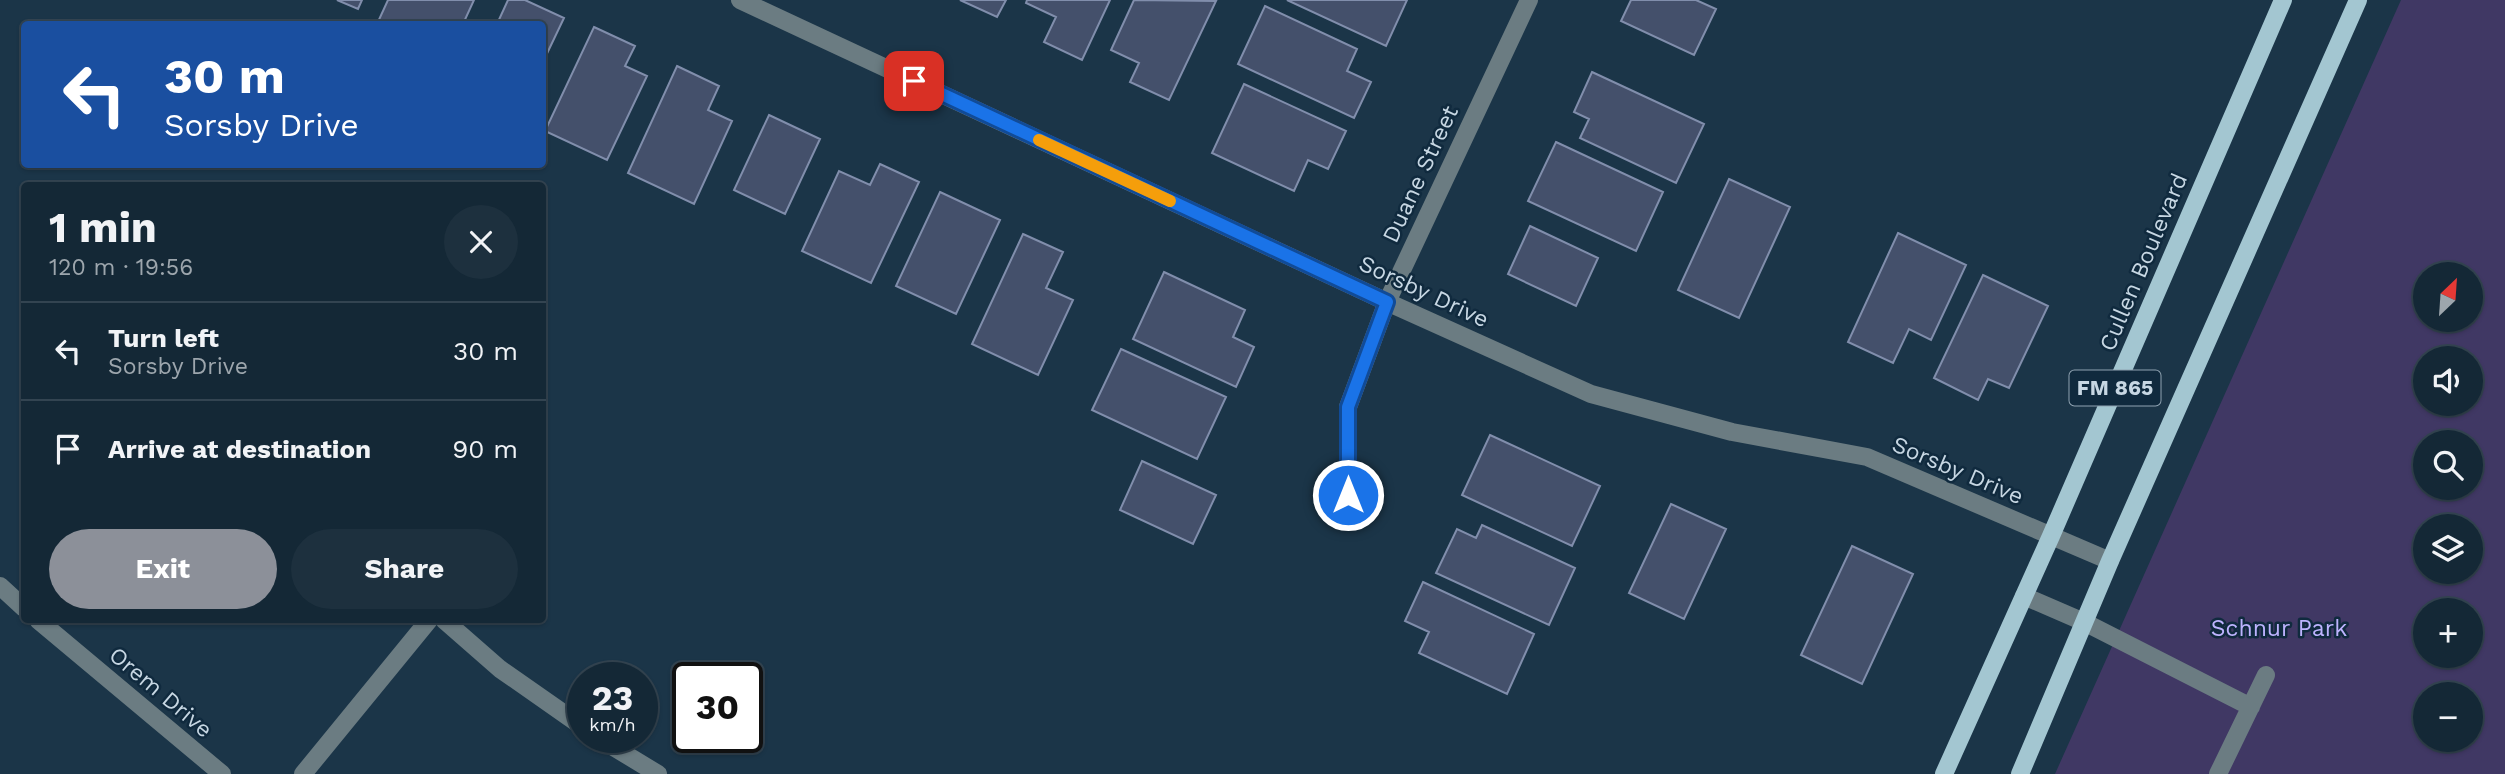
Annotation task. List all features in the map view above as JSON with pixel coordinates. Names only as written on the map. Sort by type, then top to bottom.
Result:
[{"type":"main road","name":"Cullen Boulevard","points":[[1944,774],[2051,536],[2283,0]]},
{"type":"main road","name":"FM 865","points":[[2020,774],[2110,561],[2358,0]]},
{"type":"street","name":"Sorsby Drive","points":[[740,0],[1387,302],[1591,394],[1732,432],[1867,457],[2110,561]]},
{"type":"street","name":"Duane Street","points":[[1348,495],[1348,407],[1387,302],[1529,0]]},
{"type":"street","points":[[0,586],[21,605]]},
{"type":"street","points":[[2024,596],[2084,622],[2251,707]]},
{"type":"street","name":"Orem Drive","points":[[42,623],[222,774]]},
{"type":"street","points":[[303,774],[427,623]]},
{"type":"street","points":[[448,623],[500,668],[567,716]]},
{"type":"street","points":[[2218,774],[2266,675]]},
{"type":"street","points":[[623,753],[658,774]]},
{"type":"green space","name":"Schnur Park","points":[[2401,0],[2505,0],[2505,774],[2055,774]]},
{"type":"building","points":[[337,0],[362,0],[358,9]]},
{"type":"building","points":[[388,0],[474,0],[464,21],[378,21]]},
{"type":"building","points":[[508,0],[525,0],[564,18],[546,56],[546,21],[498,21]]},
{"type":"building","points":[[960,0],[1006,0],[997,17]]},
{"type":"building","points":[[1027,0],[1110,0],[1082,60],[1044,42],[1056,17],[1026,3]]},
{"type":"building","points":[[1134,0],[1216,1],[1169,100],[1130,82],[1139,63],[1111,50]]},
{"type":"building","points":[[1287,0],[1407,0],[1386,46]]},
{"type":"building","points":[[1631,0],[1696,0],[1716,9],[1694,55],[1621,21]]},
{"type":"building","points":[[1265,6],[1357,49],[1347,71],[1371,82],[1354,118],[1238,64]]},
{"type":"building","points":[[594,27],[635,46],[625,66],[647,76],[607,160],[546,131]]},
{"type":"building","points":[[677,66],[719,86],[708,110],[732,121],[694,204],[628,173]]},
{"type":"building","points":[[1592,72],[1704,124],[1676,183],[1580,138],[1589,119],[1574,112]]},
{"type":"building","points":[[1244,84],[1346,131],[1328,169],[1308,160],[1294,191],[1212,153]]},
{"type":"building","points":[[769,115],[820,139],[785,214],[734,190]]},
{"type":"building","points":[[1556,142],[1663,192],[1636,251],[1528,201]]},
{"type":"building","points":[[880,164],[919,182],[871,283],[802,251],[839,171],[870,185]]},
{"type":"building","points":[[1729,179],[1790,207],[1739,318],[1678,290]]},
{"type":"building","points":[[940,192],[1000,220],[956,314],[896,286]]},
{"type":"building","points":[[1530,226],[1598,258],[1576,306],[1508,274]]},
{"type":"building","points":[[1898,233],[1966,265],[1931,340],[1909,329],[1893,363],[1848,342]]},
{"type":"building","points":[[1023,234],[1063,252],[1046,288],[1073,300],[1038,375],[972,344]]},
{"type":"building","points":[[1164,272],[1245,310],[1233,337],[1254,347],[1236,387],[1133,339]]},
{"type":"building","points":[[1983,275],[2048,306],[2009,388],[1988,379],[1978,400],[1934,378]]},
{"type":"building","points":[[1121,349],[1226,397],[1197,459],[1092,410]]},
{"type":"building","points":[[1490,435],[1600,486],[1572,546],[1462,495]]},
{"type":"building","points":[[1142,461],[1216,495],[1193,544],[1120,510]]},
{"type":"building","points":[[1671,504],[1726,529],[1684,619],[1629,593]]},
{"type":"building","points":[[1482,525],[1575,568],[1549,625],[1436,573],[1457,529],[1476,538]]},
{"type":"building","points":[[1852,546],[1913,574],[1862,684],[1801,655]]},
{"type":"building","points":[[1423,582],[1534,634],[1507,694],[1419,653],[1429,632],[1405,621]]},
{"type":"slow traffic","points":[[1039,140],[1170,201]]},
{"type":"route","points":[[914,81],[1387,302],[1348,407],[1348,495]]}]
